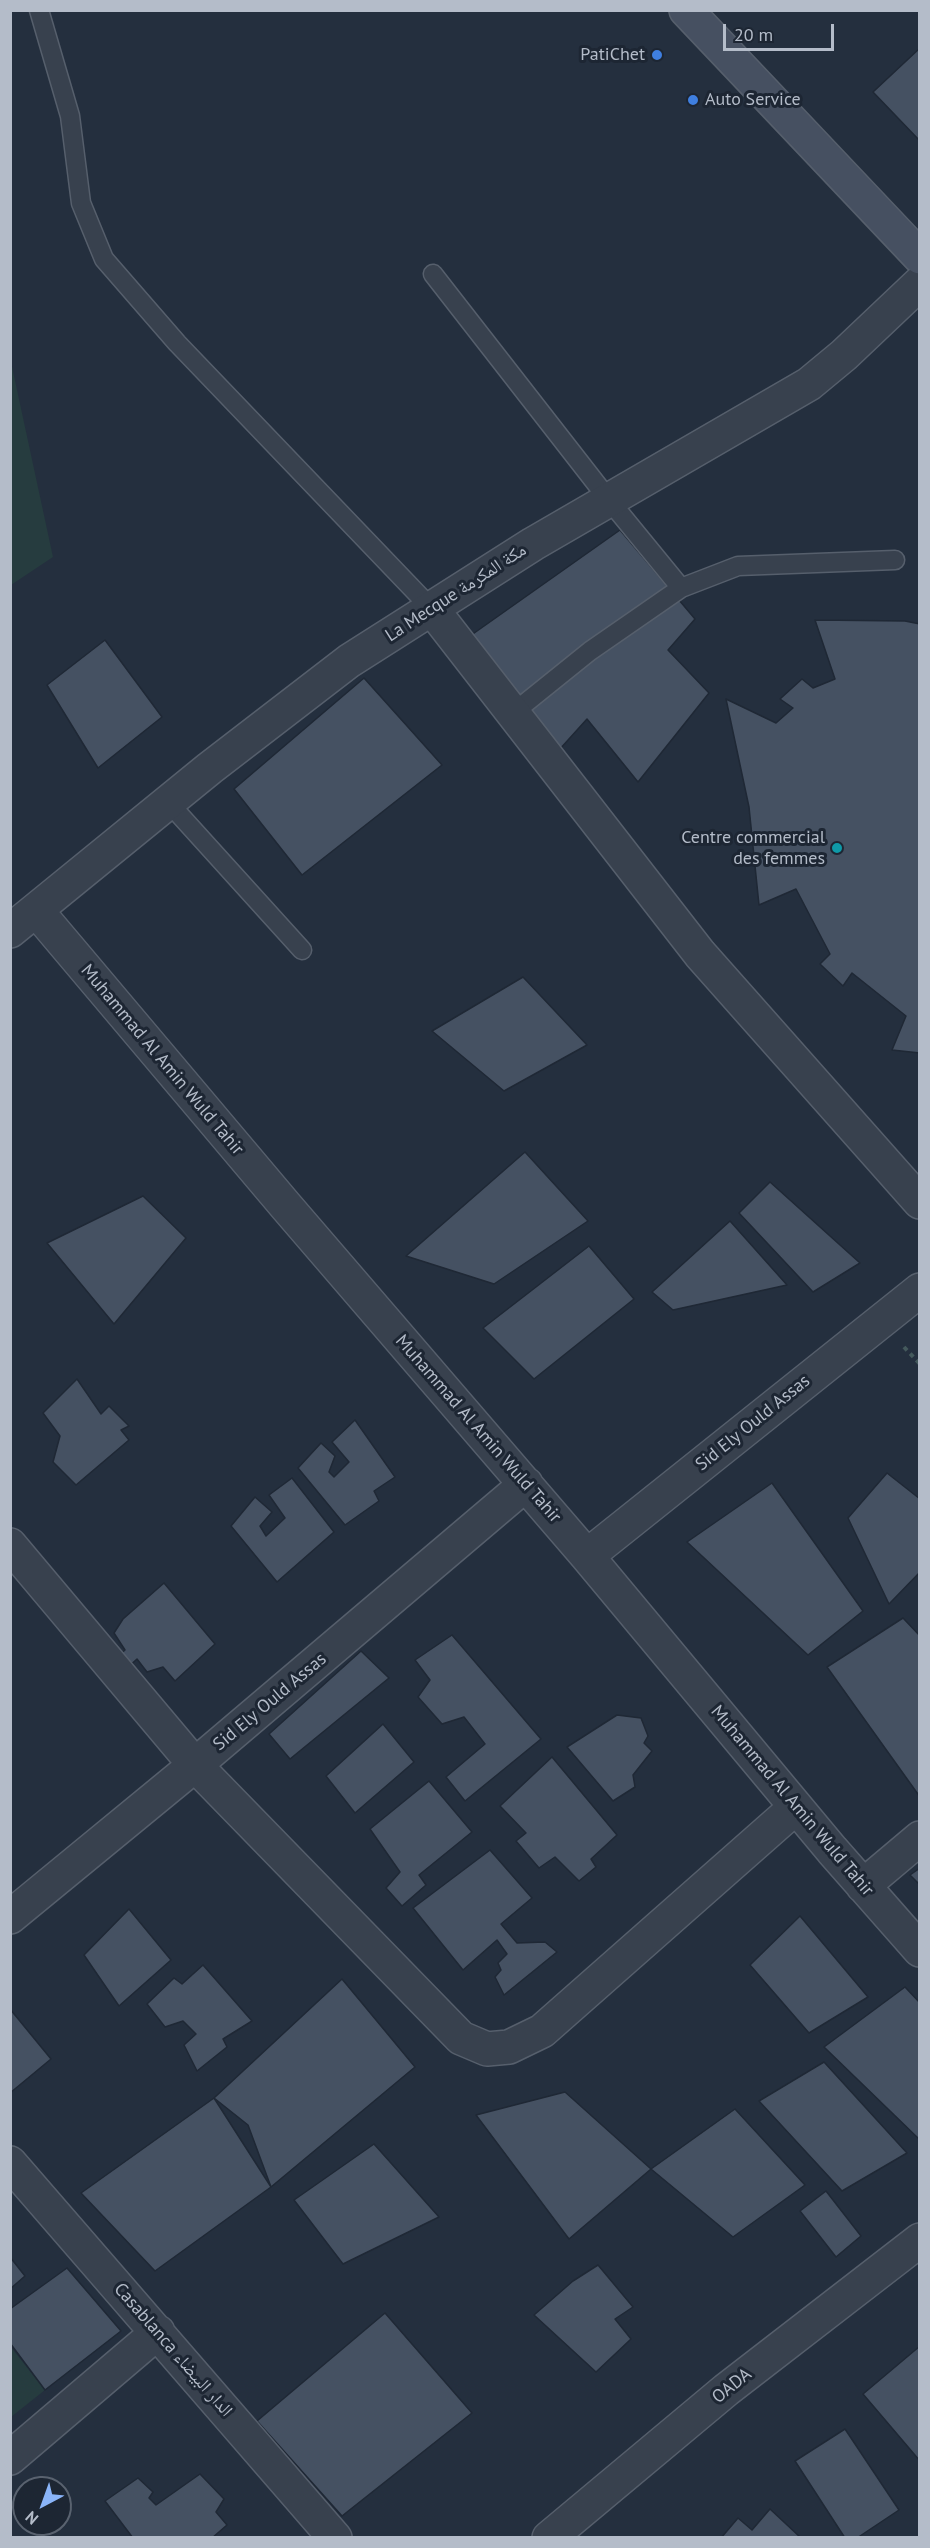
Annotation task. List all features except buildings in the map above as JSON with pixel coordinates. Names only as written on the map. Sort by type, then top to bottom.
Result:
[{"type":"street","points":[[686,10],[920,257]]},
{"type":"street","name":"La Mecque مكة المكرمة","points":[[10,931],[168,802],[349,661],[533,544],[809,384],[844,355],[920,283]]},
{"type":"street","points":[[432,609],[699,954],[920,1202]]},
{"type":"street","name":"Muhammad Al Amin Wuld Tahir","points":[[36,910],[285,1205],[526,1484],[863,1886],[920,1950]]},
{"type":"street","name":"Sid Ely Ould Assas","points":[[587,1556],[920,1290]]},
{"type":"street","name":"Sid Ely Ould Assas","points":[[10,1917],[195,1766],[526,1484]]},
{"type":"street","points":[[10,1545],[195,1766],[461,2038],[487,2049],[509,2047],[542,2031],[796,1807]]},
{"type":"street","points":[[863,1886],[920,1838]]},
{"type":"street","name":"Casablanca الدار البيضاء","points":[[10,2163],[335,2538]]},
{"type":"street","name":"OADA","points":[[549,2538],[726,2391],[920,2240]]},
{"type":"street","points":[[10,2458],[158,2332]]},
{"type":"lane","points":[[39,10],[70,116],[81,203],[104,259],[177,344],[432,609]]},
{"type":"lane","points":[[433,274],[609,500],[681,588]]},
{"type":"lane","points":[[513,713],[590,651],[681,588],[738,566],[895,560]]},
{"type":"lane","points":[[168,802],[302,950]]},
{"type":"green space","points":[[11,362],[53,557],[10,585]]},
{"type":"green space","points":[[10,2346],[45,2390],[11,2417],[10,2417]]},
{"type":"place","name":"PatiChet","points":[[657,55]]},
{"type":"place","name":"Auto Service","points":[[693,100]]},
{"type":"place","name":"Centre commercial des femmes","points":[[837,848]]}]
